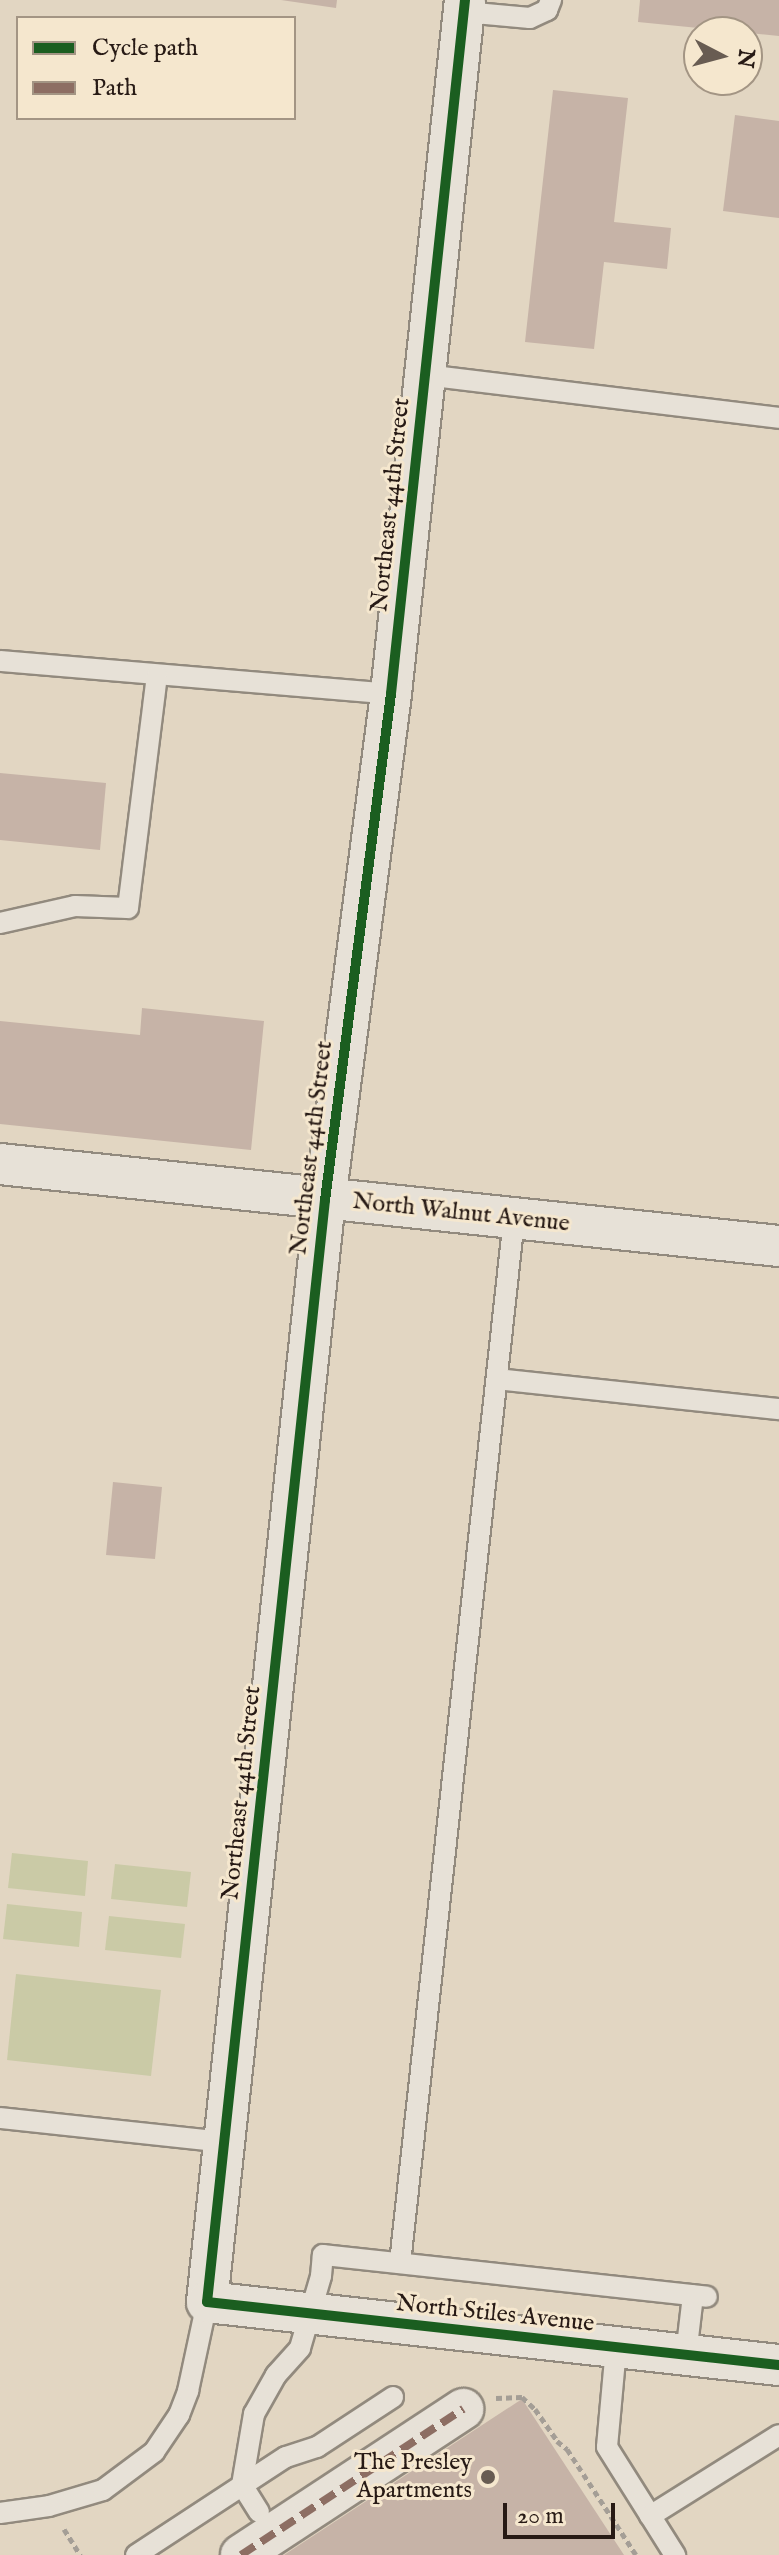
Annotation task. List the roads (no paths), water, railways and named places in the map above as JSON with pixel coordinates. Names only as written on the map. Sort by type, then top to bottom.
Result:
[{"type":"street","name":"Northeast 44th Street","points":[[207,2302],[325,1200],[391,694],[464,6]]},
{"type":"street","name":"North Walnut Avenue","points":[[0,1164],[779,1246]]},
{"type":"street","name":"North Stiles Avenue","points":[[207,2302],[779,2365]]},
{"type":"street","points":[[241,2555],[463,2409]]},
{"type":"lane","points":[[464,6],[530,18],[547,10],[551,0]]},
{"type":"lane","points":[[425,375],[779,418]]},
{"type":"lane","points":[[0,661],[391,694]]},
{"type":"lane","points":[[0,923],[75,906],[128,908],[157,676]]},
{"type":"lane","points":[[400,2263],[514,1219]]},
{"type":"lane","points":[[497,1379],[779,1409]]},
{"type":"lane","points":[[0,2118],[225,2142]]},
{"type":"lane","points":[[259,2512],[242,2485],[254,2414],[276,2375],[300,2348],[323,2255],[700,2296],[686,2355]]},
{"type":"lane","points":[[0,2513],[49,2506],[103,2490],[154,2452],[179,2415],[188,2391],[207,2302]]},
{"type":"lane","points":[[616,2348],[607,2447],[675,2555]]},
{"type":"lane","points":[[136,2555],[286,2457],[317,2447],[393,2397]]},
{"type":"lane","points":[[650,2516],[779,2435]]},
{"type":"place","name":"The Presley Apartments","points":[[488,2477]]}]
